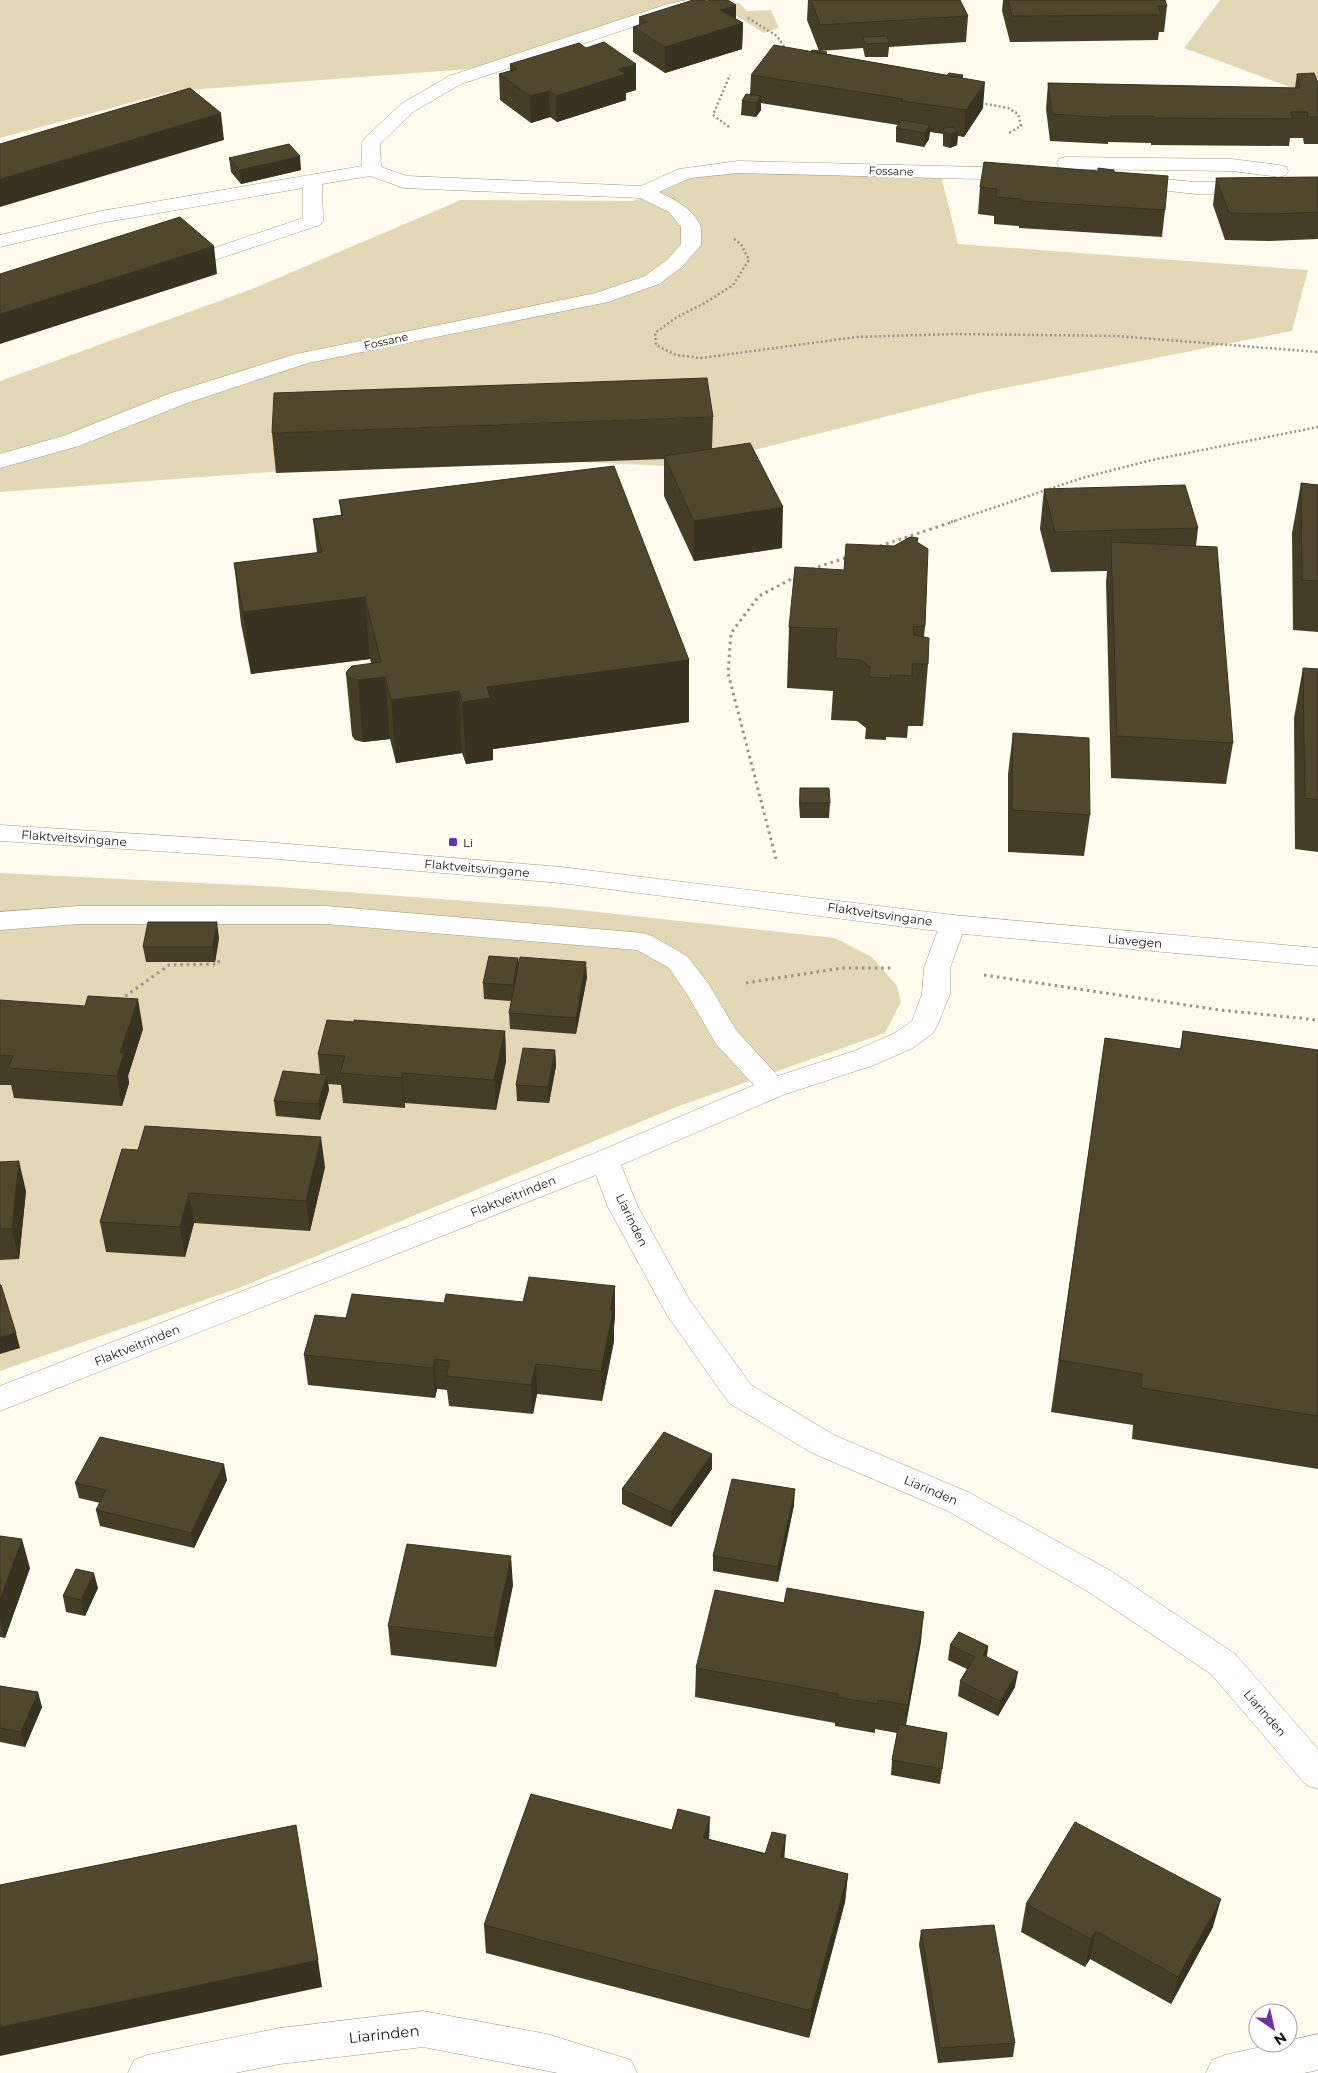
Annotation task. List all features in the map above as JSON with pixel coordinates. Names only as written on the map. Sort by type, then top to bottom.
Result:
[{"type":"street","points":[[0,241],[101,217],[372,170],[371,143],[407,108],[455,80],[674,8],[712,0]]},
{"type":"street","name":"Fossane","points":[[1066,163],[1232,165],[1286,170],[1144,183]]},
{"type":"street","name":"Fossane","points":[[644,192],[686,173],[738,167],[1045,176],[1196,188],[1318,187]]},
{"type":"street","name":"Fossane","points":[[0,461],[71,441],[179,398],[303,358],[600,298],[652,280],[675,263],[691,245],[692,226],[676,208],[644,192],[404,182],[372,170]]},
{"type":"street","points":[[206,257],[314,222],[312,180]]},
{"type":"street","name":"Flaktveitsvingane","points":[[0,833],[265,850],[541,873],[953,924]]},
{"type":"street","points":[[0,921],[80,915],[326,915],[643,942],[678,962],[698,990],[726,1037],[773,1088]]},
{"type":"street","name":"Liavegen","points":[[953,924],[1318,957]]},
{"type":"street","name":"Flaktveitrinden","points":[[0,1399],[605,1160],[773,1088],[864,1058],[902,1041],[923,1026],[936,994],[937,968],[953,924]]},
{"type":"street","name":"Liarinden","points":[[605,1160],[623,1207],[678,1307],[740,1394],[823,1444],[960,1502],[1099,1581],[1223,1664],[1318,1774]]},
{"type":"street","name":"Liarinden","points":[[147,2073],[280,2046],[424,2029],[547,2052],[618,2073]]},
{"type":"street","points":[[1225,2073],[1318,2052]]},
{"type":"path","points":[[743,15],[775,34],[786,44],[788,51],[784,55]]},
{"type":"path","points":[[980,103],[1008,108],[1018,114],[1021,126],[1009,132],[1012,145],[1020,150],[1066,163]]},
{"type":"path","points":[[692,226],[724,230],[741,244],[749,260],[733,285],[705,303],[677,317],[655,333],[656,345],[676,355],[701,358],[856,337],[1034,334],[1117,336],[1318,352]]},
{"type":"path","points":[[878,547],[1082,478],[1152,460],[1318,427]]},
{"type":"path","points":[[778,901],[777,866],[728,673],[731,633],[759,596],[804,572],[850,556]]},
{"type":"path","points":[[114,1004],[169,965],[218,964],[221,955]]},
{"type":"path","points":[[698,990],[842,968],[937,968],[1220,1010],[1318,1020]]},
{"type":"shaded area","points":[[0,0],[719,0],[679,9],[509,66],[174,91],[0,138]]},
{"type":"shaded area","points":[[1220,0],[1318,0],[1318,85],[1295,89],[1184,48]]},
{"type":"shaded area","points":[[739,3],[747,11],[771,10],[779,28],[764,33],[720,6]]},
{"type":"shaded area","points":[[712,165],[940,171],[958,244],[1308,270],[1292,331],[979,393],[687,467],[474,457],[0,492],[0,381],[252,289],[461,200],[633,201]]},
{"type":"shaded area","points":[[0,873],[279,887],[561,908],[835,938],[872,957],[897,986],[901,1002],[885,1033],[679,1106],[239,1288],[0,1371]]},
{"type":"building","points":[[693,0],[728,0],[736,5],[720,10],[743,23],[665,47],[633,27],[647,22],[639,17]]},
{"type":"building","points":[[811,0],[960,0],[968,16],[820,25]]},
{"type":"building","points":[[1008,0],[1165,0],[1167,6],[1158,6],[1161,15],[1012,16]]},
{"type":"building","points":[[887,36],[889,43],[865,44],[863,37]]},
{"type":"building","points":[[604,42],[636,64],[618,69],[626,74],[556,96],[549,91],[530,96],[499,74],[517,69],[510,64],[579,43],[586,48]]},
{"type":"building","points":[[774,45],[985,82],[966,110],[751,75]]},
{"type":"building","points":[[812,50],[827,52],[825,54],[811,52]]},
{"type":"building","points":[[949,73],[963,75],[962,78],[947,75]]},
{"type":"building","points":[[1314,73],[1318,83],[1318,117],[1308,117],[1307,112],[1291,112],[1293,119],[1155,118],[1154,116],[1110,116],[1111,118],[1052,114],[1048,83],[1300,88],[1297,74]]},
{"type":"building","points":[[190,88],[221,113],[0,179],[0,144]]},
{"type":"building","points":[[746,94],[761,96],[756,103],[742,101]]},
{"type":"building","points":[[902,120],[930,125],[925,133],[896,128]]},
{"type":"building","points":[[952,127],[958,131],[951,134],[944,132],[943,129]]},
{"type":"building","points":[[289,144],[300,156],[240,170],[229,158]]},
{"type":"building","points":[[984,162],[1098,171],[1098,168],[1114,170],[1114,172],[1168,176],[1165,210],[1021,201],[1021,199],[996,197],[997,189],[980,187]]},
{"type":"building","points":[[1318,177],[1318,212],[1274,214],[1229,213],[1216,178]]},
{"type":"building","points":[[180,217],[214,246],[0,314],[0,274]]},
{"type":"building","points":[[707,378],[713,417],[272,433],[274,393]]},
{"type":"building","points":[[750,443],[783,507],[694,521],[664,456]]},
{"type":"building","points":[[614,466],[689,660],[487,687],[490,698],[462,702],[459,691],[391,700],[385,677],[358,680],[349,678],[346,674],[352,666],[381,662],[365,597],[243,612],[234,563],[322,552],[313,519],[343,515],[339,500]]},
{"type":"building","points":[[1301,483],[1318,485],[1318,581],[1302,580]]},
{"type":"building","points":[[1185,485],[1198,528],[1055,532],[1044,489]]},
{"type":"building","points":[[910,537],[918,538],[917,542],[928,549],[925,626],[913,627],[914,635],[929,638],[928,664],[912,664],[912,676],[890,675],[890,678],[869,677],[870,667],[861,660],[835,658],[837,629],[789,627],[795,567],[844,570],[846,544],[894,546]]},
{"type":"building","points":[[1111,542],[1217,547],[1233,743],[1117,736]]},
{"type":"building","points":[[1303,668],[1318,669],[1318,800],[1305,798]]},
{"type":"building","points":[[1013,733],[1089,738],[1090,815],[1012,810]]},
{"type":"building","points":[[800,788],[829,788],[830,803],[800,803]]},
{"type":"building","points":[[148,922],[217,922],[213,947],[143,947]]},
{"type":"building","points":[[489,956],[518,958],[513,985],[483,983]]},
{"type":"building","points":[[520,957],[586,962],[576,1018],[509,1013]]},
{"type":"building","points":[[88,996],[138,999],[120,1053],[124,1053],[117,1076],[8,1068],[13,1056],[0,1055],[0,1000],[85,1006]]},
{"type":"building","points":[[327,1020],[354,1022],[354,1020],[505,1031],[494,1080],[402,1073],[402,1078],[340,1073],[345,1056],[318,1054]]},
{"type":"building","points":[[1183,1031],[1318,1050],[1318,1416],[1141,1388],[1142,1374],[1059,1360],[1105,1038],[1181,1049]]},
{"type":"building","points":[[523,1048],[555,1050],[548,1087],[516,1085]]},
{"type":"building","points":[[283,1071],[327,1075],[318,1104],[274,1101]]},
{"type":"building","points":[[145,1126],[321,1137],[306,1201],[189,1193],[180,1227],[100,1222],[122,1149],[138,1150]]},
{"type":"building","points":[[19,1161],[12,1229],[0,1229],[0,1162]]},
{"type":"building","points":[[529,1277],[615,1286],[610,1310],[613,1311],[601,1371],[536,1364],[531,1385],[446,1376],[450,1361],[435,1359],[433,1368],[304,1355],[315,1315],[346,1318],[352,1294],[444,1303],[446,1294],[523,1302]]},
{"type":"building","points":[[0,1285],[16,1333],[0,1337]]},
{"type":"building","points":[[664,1432],[712,1454],[671,1512],[622,1489]]},
{"type":"building","points":[[100,1437],[224,1464],[191,1533],[96,1510],[106,1490],[75,1483]]},
{"type":"building","points":[[732,1479],[795,1489],[778,1567],[713,1556]]},
{"type":"building","points":[[0,1536],[22,1539],[0,1601]]},
{"type":"building","points":[[407,1544],[511,1556],[494,1638],[388,1626]]},
{"type":"building","points":[[76,1569],[94,1573],[81,1600],[63,1596]]},
{"type":"building","points":[[787,1588],[924,1612],[908,1705],[878,1700],[877,1704],[837,1697],[838,1694],[696,1668],[715,1590],[784,1603]]},
{"type":"building","points":[[959,1632],[988,1646],[983,1655],[1018,1672],[1000,1701],[960,1681],[975,1657],[950,1645]]},
{"type":"building","points":[[0,1686],[38,1692],[21,1732],[0,1728]]},
{"type":"building","points":[[899,1724],[947,1733],[942,1769],[892,1760]]},
{"type":"building","points":[[531,1794],[672,1830],[678,1809],[710,1817],[703,1838],[765,1854],[772,1832],[786,1835],[780,1857],[848,1874],[811,2011],[484,1925]]},
{"type":"building","points":[[1075,1822],[1221,1899],[1178,1977],[1096,1931],[1091,1939],[1026,1904]]},
{"type":"building","points":[[296,1825],[318,1960],[0,2027],[0,1885]]},
{"type":"building","points":[[994,1925],[1015,2043],[940,2048],[921,1930]]},
{"type":"place","name":"Li","points":[[453,842]]}]
